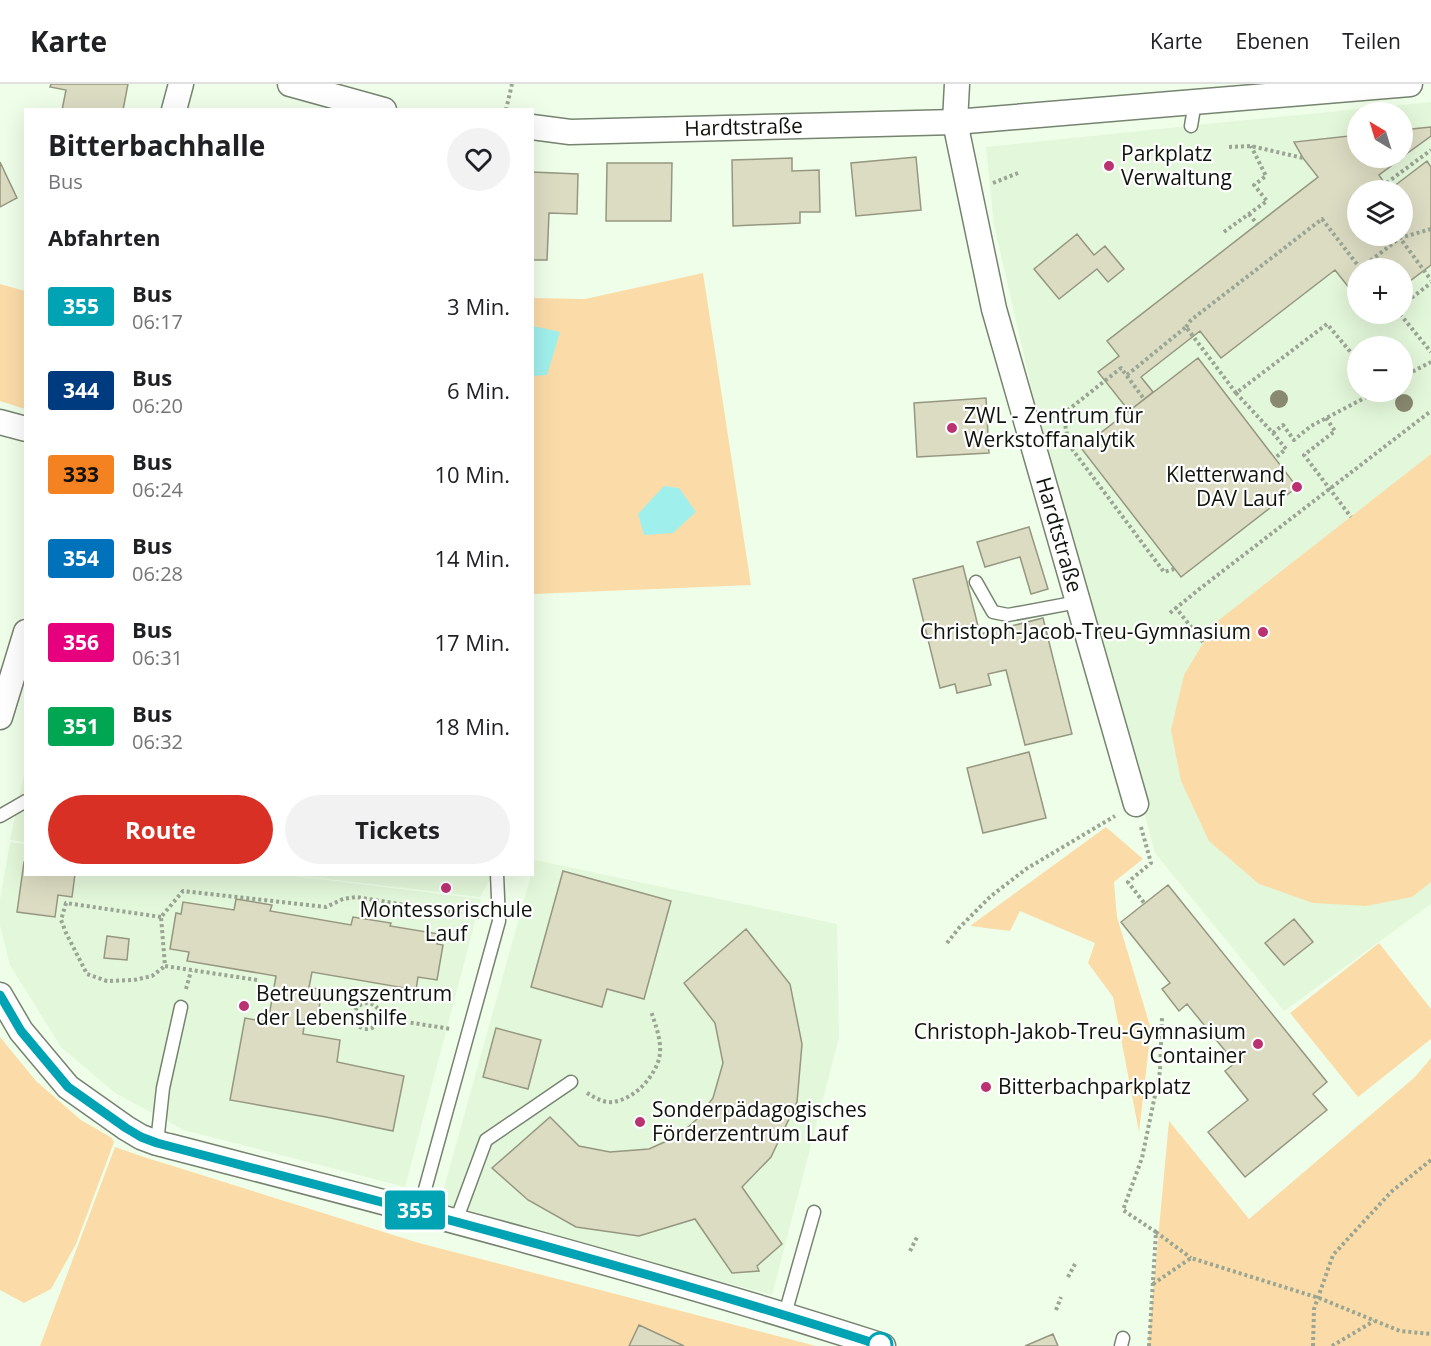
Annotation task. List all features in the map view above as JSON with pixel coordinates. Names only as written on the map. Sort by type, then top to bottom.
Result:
[{"type":"street","points":[[175,108],[181,84]]},
{"type":"street","points":[[290,84],[377,108]]},
{"type":"street","points":[[956,122],[957,84]]},
{"type":"street","name":"Hardtstraße","points":[[534,127],[570,132],[956,122],[1410,84]]},
{"type":"street","name":"Hardtstraße","points":[[956,122],[994,309],[1136,804]]},
{"type":"street","points":[[0,422],[24,428]]},
{"type":"street","points":[[0,717],[24,637]]},
{"type":"street","points":[[0,995],[21,1031],[68,1087],[141,1137],[456,1221],[785,1314],[883,1346]]},
{"type":"lane","points":[[1191,126],[1195,102]]},
{"type":"lane","points":[[976,582],[993,612],[1001,614],[1008,615],[1078,602]]},
{"type":"lane","points":[[0,816],[24,802]]},
{"type":"lane","points":[[419,1211],[499,921],[497,876]]},
{"type":"lane","points":[[157,1143],[163,1088],[181,1007]]},
{"type":"lane","points":[[456,1221],[486,1140],[571,1082]]},
{"type":"lane","points":[[785,1314],[814,1212]]},
{"type":"path","points":[[506,108],[512,84]]},
{"type":"path","points":[[1229,147],[1251,146],[1303,158]]},
{"type":"path","points":[[1224,232],[1267,201],[1254,185],[1266,176],[1251,146]]},
{"type":"path","points":[[1390,180],[1431,150]]},
{"type":"path","points":[[989,184],[1018,173]]},
{"type":"path","points":[[1250,214],[1258,225]]},
{"type":"path","points":[[1127,375],[1186,327],[1191,320],[1322,219],[1353,258]]},
{"type":"path","points":[[1413,234],[1431,229]]},
{"type":"path","points":[[1373,258],[1388,246]]},
{"type":"path","points":[[1406,246],[1431,281],[1413,296]]},
{"type":"path","points":[[1236,393],[1327,324],[1347,348]]},
{"type":"path","points":[[1408,324],[1431,352]]},
{"type":"path","points":[[1186,327],[1236,393],[1286,449],[1275,458]]},
{"type":"path","points":[[1413,371],[1431,362]]},
{"type":"path","points":[[1026,422],[1063,414],[1121,368],[1144,399]]},
{"type":"path","points":[[1273,433],[1283,425],[1294,440],[1311,426],[1357,402]]},
{"type":"path","points":[[1170,613],[1431,411]]},
{"type":"path","points":[[1063,414],[1069,446],[1164,572],[1174,569]]},
{"type":"path","points":[[1326,418],[1335,431],[1304,455],[1351,517]]},
{"type":"path","points":[[1176,608],[1203,642]]},
{"type":"path","points":[[947,943],[991,896],[1026,869],[1136,804],[1151,863],[1128,882],[1145,904]]},
{"type":"path","points":[[165,966],[161,917],[183,891],[326,908],[343,899],[356,897],[499,921]]},
{"type":"path","points":[[161,917],[66,903],[61,920],[87,974],[107,981],[134,980],[152,976],[165,966],[257,980]]},
{"type":"path","points":[[368,1002],[378,1009],[381,1018],[375,1028],[365,1030],[356,1026],[352,1015],[359,1005],[368,1002]]},
{"type":"path","points":[[571,1082],[597,1100],[612,1102],[631,1096],[649,1078],[659,1061],[659,1039],[651,1011]]},
{"type":"path","points":[[381,1018],[469,1032]]},
{"type":"path","points":[[1162,1018],[1160,1071],[1142,1158],[1123,1210],[1191,1258],[1319,1298],[1400,1331],[1431,1334]]},
{"type":"path","points":[[1313,1346],[1314,1309],[1333,1255],[1391,1192],[1431,1160]]},
{"type":"path","points":[[1149,1346],[1156,1232]]},
{"type":"path","points":[[910,1251],[918,1235]]},
{"type":"path","points":[[1152,1284],[1191,1258]]},
{"type":"path","points":[[1068,1277],[1075,1264]]},
{"type":"path","points":[[1056,1310],[1061,1297]]},
{"type":"path","points":[[1332,1346],[1375,1321]]},
{"type":"shaded area","name":"Christoph-Jacob-Treu-Gymnasium","points":[[1431,102],[1431,904],[1284,1011],[1155,853],[1037,412],[994,225],[986,147],[1347,110],[1347,168],[1413,168],[1413,104]]},
{"type":"shaded area","points":[[703,273],[751,585],[534,594],[534,298],[585,299]]},
{"type":"shaded area","points":[[0,284],[24,291],[24,409],[0,401]]},
{"type":"shaded area","points":[[1431,454],[1431,882],[1412,897],[1366,906],[1313,903],[1259,884],[1209,841],[1181,781],[1171,730],[1184,675],[1215,623]]},
{"type":"shaded area","points":[[24,775],[24,842],[10,840]]},
{"type":"shaded area","points":[[1106,827],[1143,859],[1114,882],[1117,917],[1151,1029],[1139,1132],[1113,997],[1088,963],[1095,943],[1020,911],[1010,931],[970,926]]},
{"type":"shaded area","name":"Betreuungszentrum der Lebenshilfe","points":[[10,842],[24,844],[24,876],[294,876],[481,899],[405,1187],[184,1130],[115,1093],[61,1047],[10,965],[0,925],[0,900]]},
{"type":"shaded area","name":"Sonderpädagogisches Förderzentrum Lauf","points":[[535,860],[837,924],[839,1037],[772,1295],[439,1206],[531,876],[534,876]]},
{"type":"shaded area","name":"Montessorischule Lauf","points":[[302,876],[490,876],[480,897]]},
{"type":"shaded area","points":[[1379,943],[1431,1009],[1431,1039],[1358,1097],[1290,1013]]},
{"type":"shaded area","points":[[0,1037],[36,1081],[81,1120],[112,1138],[114,1142],[76,1244],[51,1289],[24,1303],[0,1290]]},
{"type":"shaded area","points":[[1431,1058],[1431,1346],[1148,1346],[1169,1121],[1249,1219],[1415,1077]]},
{"type":"shaded area","points":[[115,1147],[419,1243],[816,1346],[40,1346]]},
{"type":"water","points":[[534,326],[560,332],[547,375],[534,376]]},
{"type":"water","points":[[664,486],[679,488],[696,512],[673,533],[644,535],[638,514]]},
{"type":"building","points":[[51,84],[128,84],[123,108],[62,108],[66,90],[50,87]]},
{"type":"building","points":[[1431,127],[1431,136],[1413,149],[1413,129]]},
{"type":"building","points":[[1347,136],[1347,168],[1388,168],[1379,175],[1382,180],[1347,180],[1347,246],[1413,246],[1413,180],[1402,180],[1427,161],[1431,167],[1431,265],[1413,279],[1413,258],[1347,258],[1347,285],[1335,270],[1221,358],[1200,331],[1141,377],[1153,392],[1129,411],[1098,372],[1119,356],[1107,341],[1318,177],[1294,142]]},
{"type":"building","points":[[916,157],[921,210],[856,216],[851,163]]},
{"type":"building","points":[[792,158],[792,171],[819,170],[820,212],[800,212],[800,223],[733,226],[732,160]]},
{"type":"building","points":[[0,162],[17,198],[0,207]]},
{"type":"building","points":[[607,163],[672,163],[671,221],[606,221]]},
{"type":"building","points":[[534,172],[578,174],[577,214],[549,213],[547,260],[534,260]]},
{"type":"building","points":[[1077,234],[1094,255],[1105,246],[1124,269],[1108,282],[1097,269],[1059,299],[1034,269]]},
{"type":"building","points":[[1198,358],[1297,487],[1181,577],[1081,448]]},
{"type":"building","name":"ZWL - Zentrum für Werkstoffanalytik","points":[[986,398],[989,453],[917,457],[914,403]]},
{"type":"building","points":[[1029,527],[1048,589],[1031,594],[1020,557],[985,567],[977,542]]},
{"type":"building","points":[[963,566],[980,634],[1043,618],[1072,734],[1025,745],[1006,670],[988,674],[991,685],[957,693],[955,684],[940,688],[913,579]]},
{"type":"building","points":[[1029,752],[1046,818],[983,833],[967,768]]},
{"type":"building","points":[[24,862],[24,876],[75,876],[72,897],[58,895],[55,917],[17,912]]},
{"type":"building","points":[[563,871],[671,901],[644,999],[607,989],[602,1007],[531,987]]},
{"type":"building","name":"Christoph-Jakob-Treu-Gymnasium Container","points":[[1168,885],[1327,1082],[1313,1094],[1327,1110],[1245,1177],[1208,1132],[1248,1100],[1225,1071],[1235,1063],[1187,1004],[1179,1011],[1162,989],[1170,983],[1121,922]]},
{"type":"building","points":[[236,899],[272,905],[270,911],[351,925],[353,917],[439,934],[437,944],[443,945],[437,980],[418,977],[416,990],[312,972],[309,987],[322,990],[317,1021],[305,1019],[303,1034],[340,1040],[337,1062],[404,1076],[393,1131],[230,1100],[245,1018],[268,1022],[276,976],[187,961],[189,952],[170,949],[176,913],[181,914],[183,902],[234,910]]},
{"type":"building","points":[[1294,919],[1313,942],[1284,965],[1265,943]]},
{"type":"building","points":[[746,929],[790,984],[802,1044],[797,1102],[771,1157],[742,1187],[782,1244],[757,1266],[759,1271],[732,1273],[695,1219],[639,1236],[576,1227],[528,1200],[492,1168],[550,1117],[579,1146],[610,1152],[649,1149],[678,1136],[697,1119],[713,1098],[723,1063],[715,1023],[684,983]]},
{"type":"building","points":[[107,936],[129,939],[127,960],[104,958]]},
{"type":"building","points":[[496,1028],[541,1040],[528,1089],[483,1077]]},
{"type":"building","points":[[639,1325],[684,1346],[629,1346]]},
{"type":"building","points":[[1053,1334],[1058,1346],[1025,1346]]},
{"type":"bus line","name":"355","points":[[0,995],[21,1031],[68,1087],[141,1137],[437,1216],[785,1314],[883,1346]]},
{"type":"place","name":"Parkplatz Verwaltung","points":[[1109,166]]},
{"type":"place","name":"ZWL - Zentrum für Werkstoffanalytik","points":[[952,428]]},
{"type":"place","name":"Kletterwand DAV Lauf","points":[[1297,487]]},
{"type":"place","name":"Christoph-Jacob-Treu-Gymnasium","points":[[1263,632]]},
{"type":"place","name":"Montessorischule Lauf","points":[[446,888]]},
{"type":"place","name":"Betreuungszentrum der Lebenshilfe","points":[[244,1006]]},
{"type":"place","name":"Christoph-Jakob-Treu-Gymnasium Container","points":[[1258,1044]]},
{"type":"place","name":"Bitterbachparkplatz","points":[[986,1087]]},
{"type":"place","name":"Sonderpädagogisches Förderzentrum Lauf","points":[[640,1122]]}]
